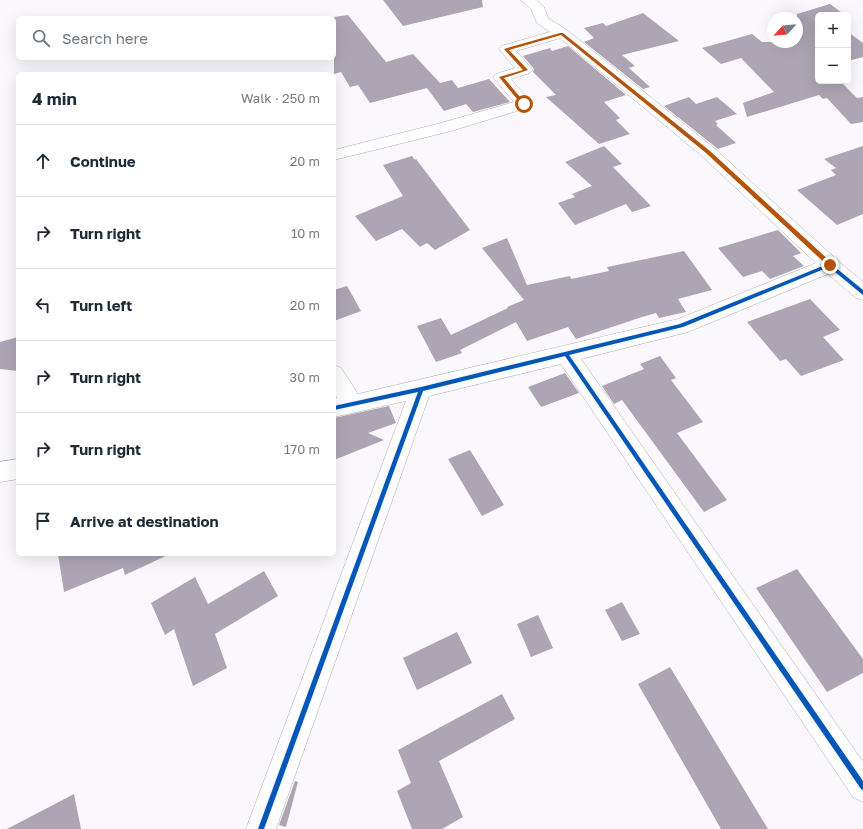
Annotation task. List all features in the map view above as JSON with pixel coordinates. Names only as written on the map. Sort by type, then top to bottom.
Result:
[{"type":"street","points":[[528,0],[537,7],[542,20],[562,33],[708,152],[830,265],[863,293]]},
{"type":"street","points":[[336,154],[445,127],[524,104],[501,77],[526,70],[506,49],[562,33]]},
{"type":"street","points":[[336,380],[344,406],[421,389],[682,326],[830,265]]},
{"type":"street","points":[[566,354],[863,787]]},
{"type":"street","points":[[261,829],[421,389]]},
{"type":"street","points":[[0,472],[16,469]]},
{"type":"building","points":[[383,0],[482,0],[483,7],[403,26]]},
{"type":"building","points":[[830,4],[841,12],[815,12],[815,84],[843,84],[857,98],[863,97],[863,122],[851,124],[827,98],[823,99],[819,95],[747,117],[743,103],[774,92],[741,58],[721,64],[702,48],[752,34],[762,42],[767,42],[767,48],[803,48],[803,12]]},
{"type":"building","points":[[643,13],[679,41],[622,55],[635,66],[629,68],[650,87],[643,89],[584,42],[594,38],[584,28],[603,23],[606,26]]},
{"type":"building","points":[[348,15],[386,62],[413,54],[440,83],[452,80],[458,88],[489,79],[510,102],[473,112],[466,104],[444,111],[427,88],[370,103],[358,85],[350,87],[341,72],[336,73],[334,72],[334,60],[336,60],[336,17]]},
{"type":"building","points":[[851,34],[863,43],[863,57],[851,60]]},
{"type":"building","points":[[568,46],[626,95],[604,102],[620,118],[616,120],[630,134],[599,144],[546,97],[556,95],[533,72],[534,69],[523,56],[550,48],[552,51]]},
{"type":"building","points":[[689,97],[696,104],[717,97],[737,114],[715,121],[718,124],[716,125],[736,143],[718,149],[664,106]]},
{"type":"building","points":[[604,146],[622,164],[613,167],[651,206],[632,212],[626,204],[575,225],[558,203],[575,197],[572,194],[592,186],[565,162]]},
{"type":"building","points":[[863,146],[863,214],[837,225],[797,190],[836,175],[831,170],[836,168],[824,159]]},
{"type":"building","points":[[412,156],[415,160],[416,159],[470,230],[435,250],[427,243],[420,247],[402,229],[376,241],[355,216],[403,196],[383,165]]},
{"type":"building","points":[[778,230],[801,253],[793,256],[804,266],[770,279],[762,271],[743,277],[718,248]]},
{"type":"building","points":[[507,238],[527,285],[570,276],[571,279],[609,271],[607,267],[684,251],[712,290],[678,299],[686,312],[659,318],[656,313],[576,339],[568,327],[527,341],[516,322],[460,350],[462,353],[436,362],[417,326],[441,318],[451,335],[524,300],[482,248]]},
{"type":"building","points":[[347,286],[361,311],[336,320],[336,289]]},
{"type":"building","points":[[810,299],[840,330],[823,337],[844,360],[801,376],[786,359],[780,361],[747,322]]},
{"type":"building","points":[[16,338],[16,371],[0,369],[0,342]]},
{"type":"building","points":[[660,356],[676,378],[671,380],[703,422],[677,433],[727,500],[704,512],[622,400],[614,404],[602,386],[644,369],[640,364]]},
{"type":"building","points":[[565,373],[579,393],[541,407],[528,387]]},
{"type":"building","points":[[389,406],[396,423],[368,433],[384,440],[336,459],[336,418]]},
{"type":"building","points":[[470,450],[504,505],[482,516],[448,459]]},
{"type":"building","points":[[58,556],[166,556],[125,575],[123,568],[64,592]]},
{"type":"building","points":[[797,569],[863,659],[863,673],[827,692],[756,588]]},
{"type":"building","points":[[264,571],[278,596],[215,634],[227,668],[193,686],[174,629],[165,635],[151,603],[195,577],[208,604]]},
{"type":"building","points":[[622,602],[640,634],[622,641],[605,610]]},
{"type":"building","points":[[538,615],[553,648],[531,657],[517,624]]},
{"type":"building","points":[[457,632],[472,663],[417,690],[403,658]]},
{"type":"building","points":[[670,667],[768,829],[721,829],[638,684]]},
{"type":"building","points":[[502,694],[515,719],[439,761],[463,817],[442,829],[412,829],[397,791],[411,783],[398,750]]},
{"type":"building","points":[[295,781],[298,782],[286,827],[279,825]]},
{"type":"building","points":[[74,794],[81,829],[7,829]]},
{"type":"cycle path","points":[[336,408],[421,389],[681,326],[830,265],[863,293]]},
{"type":"cycle path","points":[[566,354],[863,787]]},
{"type":"cycle path","points":[[261,829],[421,389]]},
{"type":"route","points":[[524,104],[501,77],[526,70],[506,49],[562,33],[708,152],[830,265]]}]
